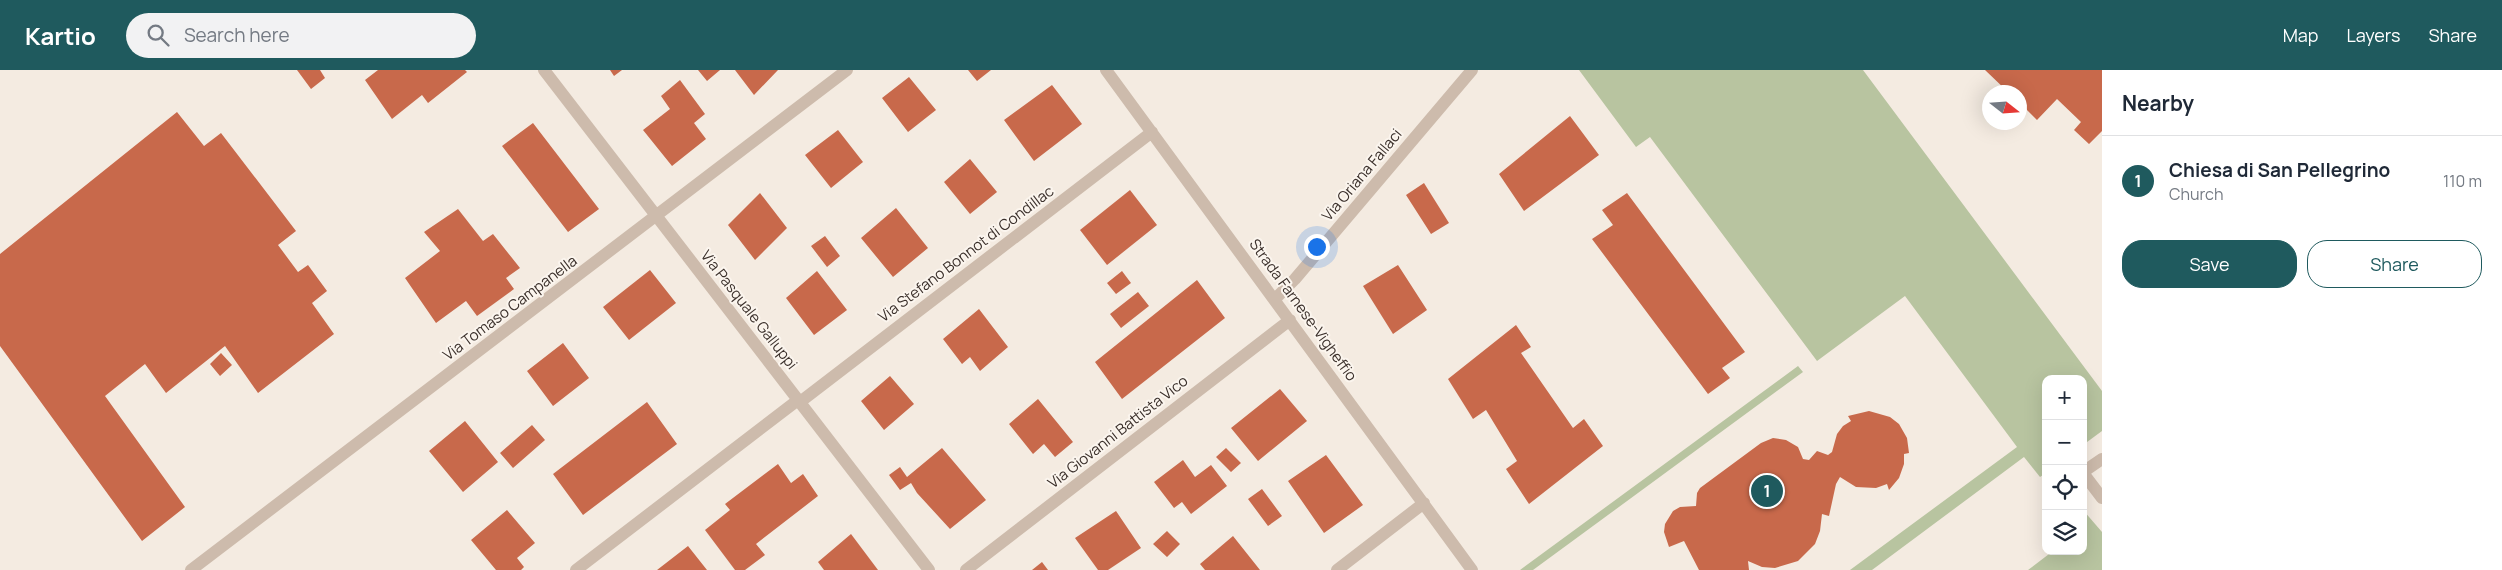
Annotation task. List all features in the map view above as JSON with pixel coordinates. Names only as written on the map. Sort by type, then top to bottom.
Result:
[{"type":"street","name":"Via Pasquale Galluppi","points":[[544,70],[929,570]]},
{"type":"street","name":"Via Tomaso Campanella","points":[[191,570],[847,70]]},
{"type":"street","name":"Strada Farnese-Vigheffio","points":[[1106,70],[1472,570]]},
{"type":"street","name":"Via Oriana Fallaci","points":[[1274,299],[1295,279],[1472,70]]},
{"type":"street","name":"Via Stefano Bonnot di Condillac","points":[[576,570],[1152,132]]},
{"type":"street","name":"Via Giovanni Battista Vico","points":[[966,570],[1290,320]]},
{"type":"street","points":[[2087,470],[2102,459]]},
{"type":"street","points":[[2087,478],[2102,498]]},
{"type":"street","points":[[1337,570],[1424,503]]},
{"type":"green space","points":[[1579,70],[1863,70],[2102,391],[2102,431],[2087,442],[2087,375],[2042,375],[2042,476],[2040,477],[2024,457],[1872,570],[1850,570],[2017,447],[1905,296],[1817,361],[1650,137],[1636,147]]},
{"type":"green space","points":[[1798,366],[1803,372],[1533,570],[1520,570]]},
{"type":"green space","points":[[2087,515],[2102,532],[2102,570],[2028,570],[2048,555],[2087,555]]},
{"type":"building","points":[[297,70],[320,70],[325,78],[311,89]]},
{"type":"building","points":[[378,70],[465,70],[467,72],[428,103],[422,95],[392,119],[365,80]]},
{"type":"building","points":[[610,70],[622,70],[614,76]]},
{"type":"building","points":[[698,70],[720,70],[707,81]]},
{"type":"building","points":[[735,70],[778,70],[754,95]]},
{"type":"building","points":[[968,70],[991,70],[977,81]]},
{"type":"building","points":[[1985,70],[2102,70],[2102,131],[2089,144],[2074,130],[2081,122],[2057,99],[2037,120],[2027,110],[2027,85],[2001,85]]},
{"type":"building","points":[[909,77],[936,110],[908,132],[882,98]]},
{"type":"building","points":[[680,80],[705,114],[694,123],[706,139],[672,166],[643,130],[670,109],[661,96]]},
{"type":"building","points":[[1052,85],[1082,124],[1034,161],[1004,120]]},
{"type":"building","points":[[177,112],[204,146],[221,133],[296,231],[278,245],[298,272],[308,265],[327,291],[312,303],[334,334],[258,393],[225,346],[166,393],[145,364],[105,396],[185,507],[142,541],[0,346],[0,254]]},
{"type":"building","points":[[1570,116],[1599,155],[1524,211],[1499,174]]},
{"type":"building","points":[[533,123],[599,209],[568,232],[502,146]]},
{"type":"building","points":[[838,130],[863,162],[831,188],[805,155]]},
{"type":"building","points":[[970,159],[997,192],[970,214],[944,182]]},
{"type":"building","points":[[1424,183],[1449,223],[1431,234],[1406,195]]},
{"type":"building","points":[[1130,190],[1157,225],[1107,265],[1080,230]]},
{"type":"building","points":[[760,193],[787,228],[755,260],[728,225]]},
{"type":"building","points":[[1627,193],[1745,352],[1722,368],[1730,378],[1708,394],[1592,239],[1613,225],[1602,210]]},
{"type":"building","points":[[896,208],[928,248],[893,277],[861,238]]},
{"type":"building","points":[[458,209],[483,241],[493,234],[520,268],[506,278],[514,289],[477,316],[466,301],[436,323],[405,278],[440,251],[424,232]]},
{"type":"building","points":[[825,236],[840,256],[827,267],[811,246]]},
{"type":"building","points":[[1398,265],[1427,310],[1393,334],[1363,286]]},
{"type":"building","points":[[650,270],[676,303],[629,340],[603,307]]},
{"type":"building","points":[[817,271],[847,310],[814,335],[786,298]]},
{"type":"building","points":[[1122,271],[1131,283],[1116,294],[1107,283]]},
{"type":"building","points":[[1197,280],[1225,318],[1122,399],[1095,362]]},
{"type":"building","points":[[1138,292],[1149,306],[1121,328],[1110,314]]},
{"type":"building","points":[[979,309],[1008,347],[980,371],[970,357],[962,364],[943,339]]},
{"type":"building","points":[[1516,325],[1531,347],[1521,353],[1573,428],[1584,419],[1603,446],[1529,504],[1506,469],[1517,461],[1486,410],[1473,419],[1448,379]]},
{"type":"building","points":[[563,343],[589,378],[553,406],[527,371]]},
{"type":"building","points":[[221,353],[232,365],[220,376],[210,364]]},
{"type":"building","points":[[890,376],[914,404],[884,430],[861,401]]},
{"type":"building","points":[[1280,389],[1307,421],[1258,461],[1231,428]]},
{"type":"building","points":[[1038,399],[1073,442],[1055,457],[1044,444],[1033,454],[1009,424]]},
{"type":"building","points":[[647,402],[677,444],[583,515],[553,474]]},
{"type":"building","points":[[1869,411],[1890,417],[1899,424],[1907,438],[1909,453],[1904,454],[1904,464],[1899,478],[1889,490],[1887,484],[1876,488],[1856,487],[1840,477],[1836,484],[1829,516],[1822,514],[1820,531],[1815,544],[1798,561],[1775,568],[1762,567],[1748,561],[1749,570],[1699,570],[1684,541],[1669,547],[1664,532],[1665,524],[1673,511],[1680,507],[1696,506],[1697,493],[1700,488],[1761,443],[1773,438],[1786,440],[1798,447],[1803,459],[1809,460],[1817,451],[1828,455],[1832,452],[1837,434],[1843,426],[1851,421],[1848,416]]},
{"type":"building","points":[[465,421],[498,462],[463,492],[429,451]]},
{"type":"building","points":[[532,425],[545,440],[513,468],[500,453]]},
{"type":"building","points":[[942,448],[986,500],[950,529],[917,493],[911,483],[900,490],[889,475],[900,467],[907,477]]},
{"type":"building","points":[[1226,448],[1241,463],[1231,472],[1216,457]]},
{"type":"building","points":[[1326,455],[1363,505],[1324,533],[1288,481]]},
{"type":"building","points":[[1183,460],[1195,477],[1211,465],[1227,486],[1191,514],[1182,502],[1174,508],[1154,482]]},
{"type":"building","points":[[778,464],[791,483],[803,474],[818,496],[756,544],[765,555],[745,570],[735,570],[705,530],[730,510],[725,504]]},
{"type":"building","points":[[1262,489],[1282,516],[1268,526],[1248,499]]},
{"type":"building","points":[[507,510],[535,543],[517,558],[524,567],[521,570],[496,570],[471,540]]},
{"type":"building","points":[[1116,511],[1141,548],[1108,570],[1098,570],[1075,538]]},
{"type":"building","points":[[1167,531],[1180,544],[1167,557],[1153,544]]},
{"type":"building","points":[[851,534],[878,570],[824,570],[818,562]]},
{"type":"building","points":[[1233,536],[1260,570],[1205,570],[1200,564]]},
{"type":"building","points":[[688,546],[707,570],[657,570]]},
{"type":"building","points":[[1042,562],[1048,570],[1032,570]]},
{"type":"place","name":"Chiesa di San Pellegrino","points":[[1767,491]]}]
